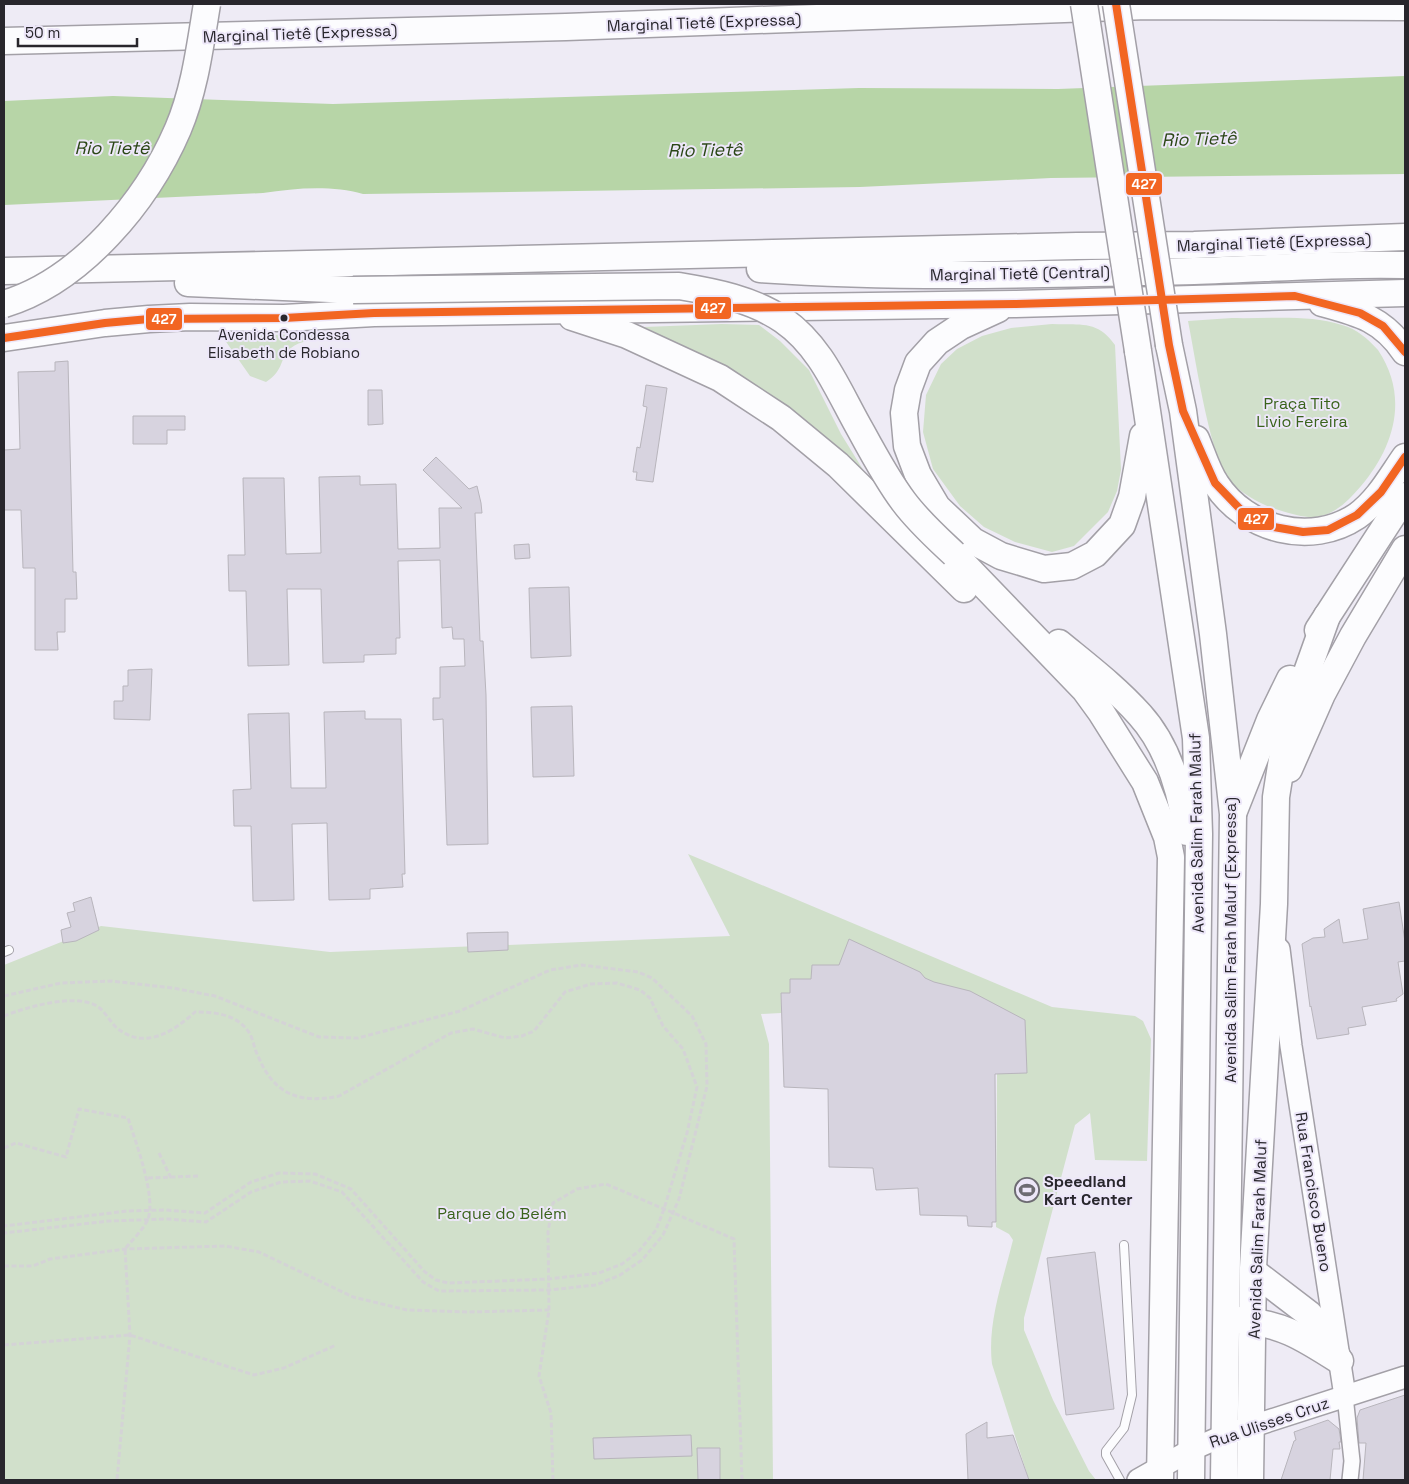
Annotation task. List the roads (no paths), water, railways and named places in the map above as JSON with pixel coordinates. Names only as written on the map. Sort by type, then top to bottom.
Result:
[{"type":"highway","points":[[4,304],[44,287],[80,261],[109,234],[153,179],[178,128],[194,77],[207,4]]},
{"type":"highway","name":"Avenida Salim Farah Maluf","points":[[1084,4],[1196,738],[1198,902],[1194,1320]]},
{"type":"highway","name":"Avenida Salim Farah Maluf (Expressa)","points":[[1116,4],[1169,345],[1183,411],[1213,634],[1233,814],[1230,1151],[1224,1480]]},
{"type":"highway","name":"Marginal Tietê (Expressa)","points":[[4,40],[566,27],[1147,6],[1405,7]]},
{"type":"highway","name":"Marginal Tietê (Expressa)","points":[[4,271],[1077,246],[1194,245],[1405,237]]},
{"type":"highway","name":"Marginal Tietê (Expressa)","points":[[1370,264],[1405,254]]},
{"type":"highway","name":"Marginal Tietê (Central)","points":[[670,256],[736,267],[802,272],[929,275],[1194,270],[1370,264]]},
{"type":"highway","points":[[1370,264],[1405,266]]},
{"type":"highway","points":[[143,269],[176,283],[353,290],[669,286],[718,293],[753,304],[783,320],[808,342],[836,381],[860,430],[903,502],[924,526],[963,562],[1104,680],[1141,716],[1161,746],[1174,777],[1184,810],[1198,902]]},
{"type":"highway","points":[[4,338],[105,323],[182,317],[284,318],[374,313],[1014,304],[1405,293]]},
{"type":"highway","points":[[1295,296],[1360,314],[1383,326],[1405,352]]},
{"type":"highway","points":[[1014,304],[978,317],[937,342],[918,364],[908,390],[904,413],[907,446],[918,475],[937,507],[973,541],[1001,556],[1044,570],[1072,566],[1095,554],[1122,525],[1132,497],[1147,415]]},
{"type":"highway","points":[[553,310],[627,335],[712,374],[781,418],[859,484],[1116,738]]},
{"type":"highway","points":[[1183,411],[1215,483],[1242,511],[1268,526],[1302,532],[1328,530],[1357,515],[1381,492],[1405,457]]},
{"type":"highway","points":[[1233,814],[1270,720],[1296,665],[1405,496]]},
{"type":"highway","points":[[1276,797],[1322,694],[1353,636],[1402,559]]},
{"type":"highway","points":[[963,562],[1084,690],[1116,738]]},
{"type":"highway","name":"Avenida Salim Farah Maluf","points":[[1250,1480],[1254,1321],[1253,1270],[1274,904],[1276,797],[1287,728],[1333,606]]},
{"type":"highway","name":"Avenida Salim Farah Maluf","points":[[1116,738],[1145,782],[1167,837],[1170,857],[1161,1473]]},
{"type":"highway","points":[[1166,1211],[1196,1139]]},
{"type":"highway","points":[[1230,1151],[1243,1228],[1253,1270],[1309,1314],[1323,1330],[1341,1368]]},
{"type":"highway","points":[[1164,1330],[1194,1320],[1226,1319],[1254,1321],[1298,1334],[1341,1368]]},
{"type":"highway","points":[[1191,1480],[1194,1320]]},
{"type":"street","name":"Rua Francisco Bueno","points":[[1274,904],[1291,1046],[1345,1396],[1352,1461],[1350,1480]]},
{"type":"street","points":[[1341,1368],[1348,1382],[1366,1390]]},
{"type":"street","points":[[1316,1405],[1336,1388],[1341,1368]]},
{"type":"street","name":"Rua Ulisses Cruz","points":[[1138,1480],[1161,1473],[1191,1450],[1225,1434],[1405,1377]]},
{"type":"lane","points":[[1120,1480],[1106,1455],[1106,1451],[1124,1428],[1132,1395],[1124,1245]]},
{"type":"water","name":"Rio Tietê","points":[[1405,76],[1405,174],[1051,178],[860,187],[363,194],[339,189],[313,188],[263,193],[4,205],[4,101],[113,96],[333,104],[859,88],[1058,89]]},
{"type":"place","name":"Avenida Condessa Elisabeth de Robiano","points":[[284,318]]},
{"type":"place","name":"Speedland Kart Center","points":[[1027,1190]]},
{"type":"park label","name":"Praça Tito Livio Fereira","points":[[1302,412]]},
{"type":"park label","name":"Parque do Belém","points":[[502,1213]]}]
